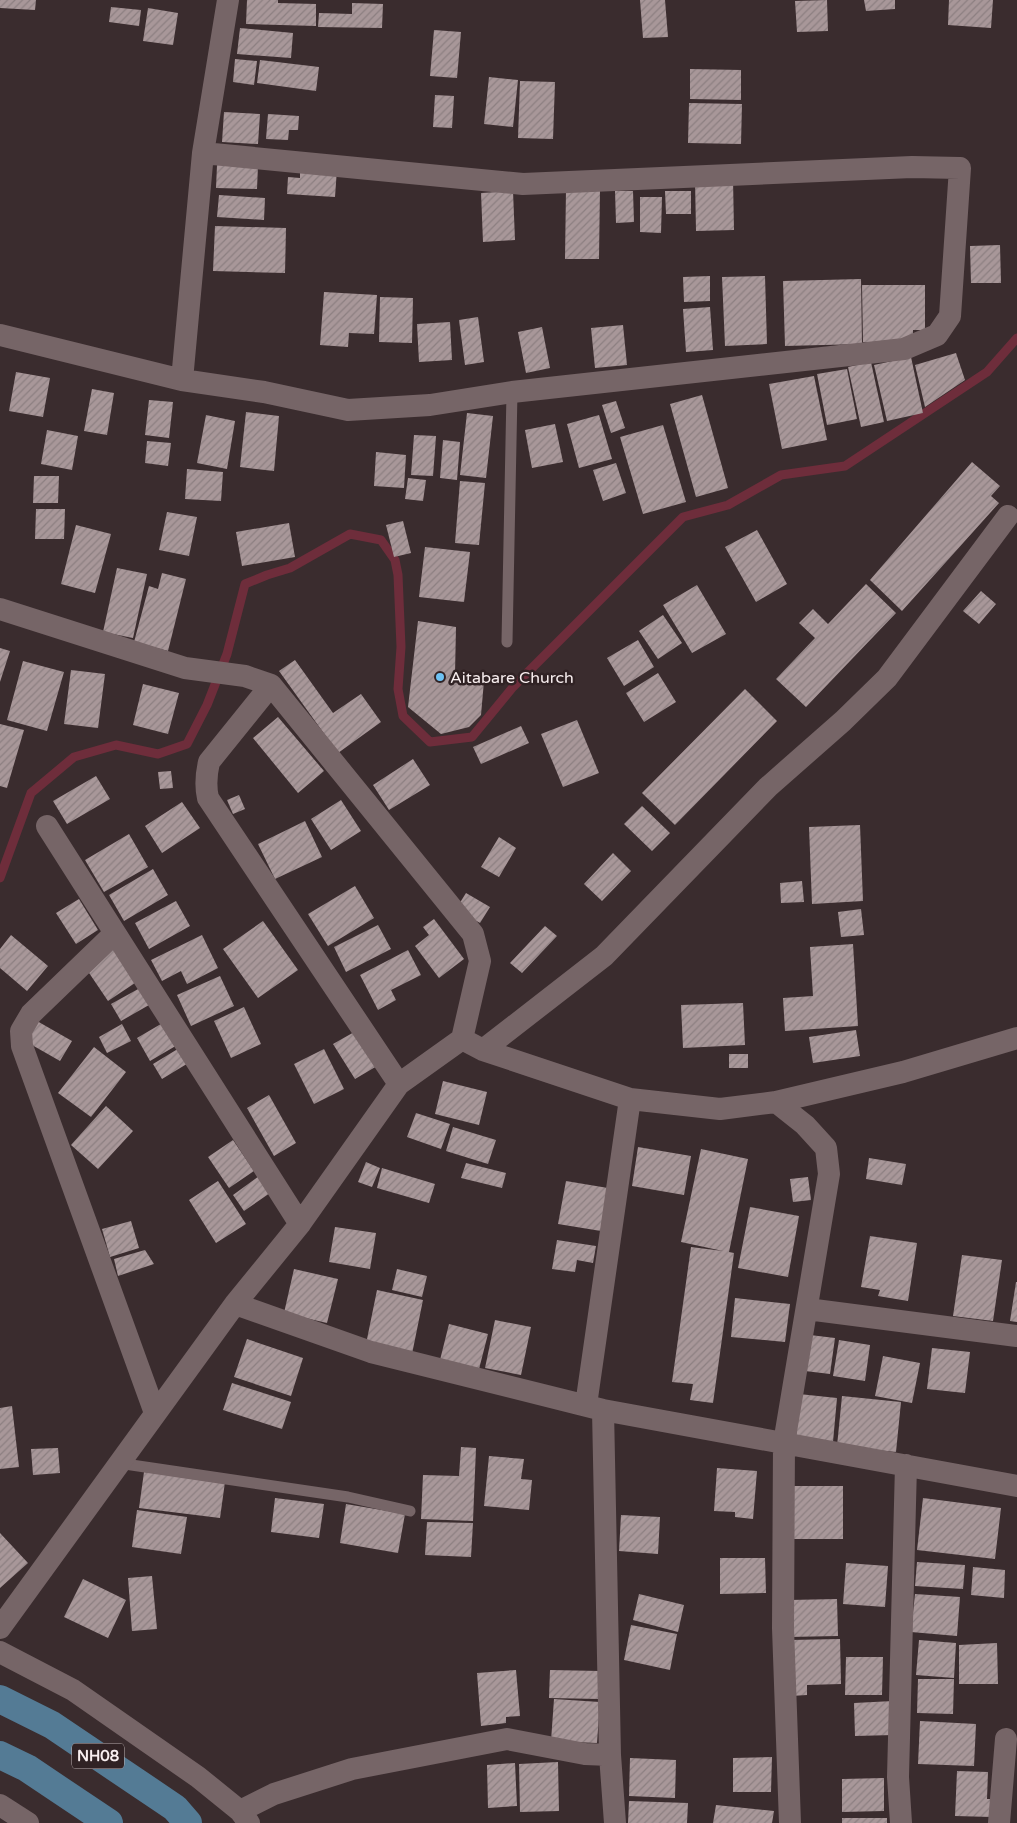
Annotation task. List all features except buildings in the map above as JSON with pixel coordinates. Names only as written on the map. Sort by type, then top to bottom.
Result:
[{"type":"main road","name":"NH08","points":[[0,1699],[52,1726],[175,1808],[188,1823]]},
{"type":"main road","points":[[0,1754],[27,1768],[109,1823]]},
{"type":"street","points":[[182,380],[203,153],[228,0]]},
{"type":"street","points":[[0,335],[182,380],[264,392],[348,410],[430,405],[512,392],[904,349],[936,335],[950,316],[960,168],[912,166],[523,184],[203,153]]},
{"type":"street","points":[[483,1050],[604,956],[768,787],[887,678],[1008,516]]},
{"type":"street","points":[[0,609],[185,668],[245,676],[271,685],[473,934],[480,961],[462,1039],[399,1084],[300,1224],[235,1304],[0,1628]]},
{"type":"street","points":[[271,685],[209,762],[206,779],[208,798],[399,1084]]},
{"type":"street","points":[[47,826],[300,1224]]},
{"type":"street","points":[[115,933],[31,1014],[21,1031],[21,1039],[155,1413]]},
{"type":"street","points":[[462,1039],[483,1050],[630,1099],[720,1109],[776,1102],[902,1072],[1017,1038]]},
{"type":"street","points":[[615,1823],[610,1755],[595,1408],[630,1099]]},
{"type":"street","points":[[776,1102],[805,1125],[826,1148],[829,1174],[784,1443],[783,1628],[790,1823]]},
{"type":"street","points":[[235,1304],[370,1352],[595,1408],[1017,1486]]},
{"type":"street","points":[[807,1308],[1017,1336]]},
{"type":"street","points":[[901,1823],[898,1777],[906,1466]]},
{"type":"street","points":[[0,1652],[73,1690],[198,1776],[244,1817],[274,1794],[352,1769],[507,1739],[585,1754],[610,1755]]},
{"type":"street","points":[[1000,1823],[1006,1739]]},
{"type":"street","points":[[0,1805],[28,1823]]},
{"type":"lane","points":[[507,642],[512,392]]},
{"type":"lane","points":[[118,1463],[348,1497],[410,1511]]},
{"type":"waterway","points":[[0,878],[31,793],[74,757],[116,745],[158,754],[187,744],[207,705],[227,654],[245,584],[290,568],[350,534],[381,540],[395,560],[398,575],[401,647],[398,689],[403,716],[430,742],[472,737],[513,687],[683,517],[728,505],[781,475],[845,466],[987,372],[1017,338]]},
{"type":"place","name":"Aitabare Church","points":[[440,677]]}]
